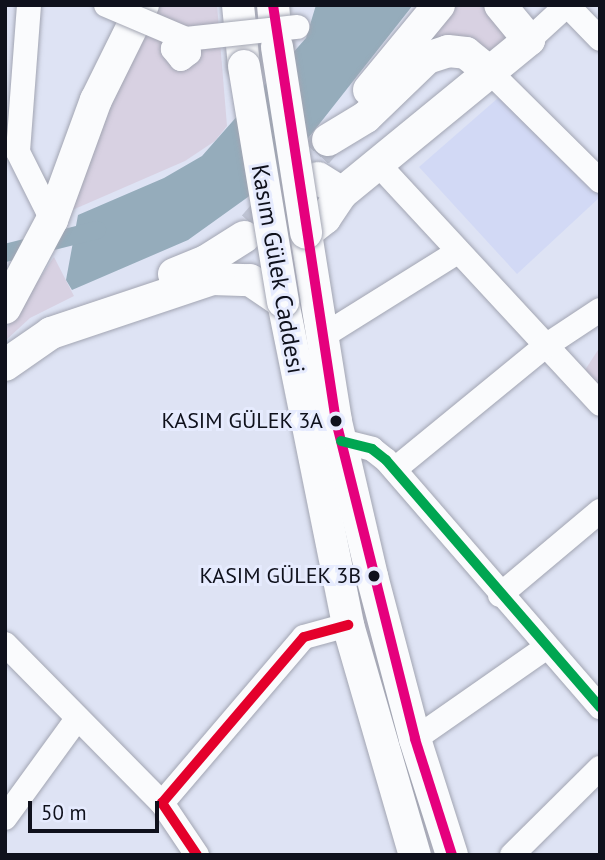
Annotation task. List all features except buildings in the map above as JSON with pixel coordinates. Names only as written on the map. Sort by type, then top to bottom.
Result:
[{"type":"main road","points":[[5,308],[52,219],[96,100],[143,5]]},
{"type":"main road","name":"Kasım Gülek Caddesi","points":[[238,5],[244,66],[283,302],[348,625],[415,855]]},
{"type":"main road","name":"Kasım Gülek Caddesi","points":[[273,5],[287,37],[318,179],[306,233],[341,441],[415,738],[452,855]]},
{"type":"main road","points":[[439,5],[328,140],[366,117],[427,58],[448,51],[467,53],[492,74]]},
{"type":"main road","points":[[306,233],[325,218],[318,179],[378,164],[492,74],[529,40],[500,5]]},
{"type":"main road","points":[[5,356],[16,343],[54,320],[206,261],[244,237]]},
{"type":"main road","points":[[5,365],[51,333],[212,279],[250,280],[283,302]]},
{"type":"street","points":[[29,5],[18,152],[52,219]]},
{"type":"street","points":[[106,5],[186,39],[287,37]]},
{"type":"street","points":[[529,40],[567,5],[600,39]]},
{"type":"street","points":[[492,74],[600,181]]},
{"type":"street","points":[[378,164],[456,253],[600,404]]},
{"type":"street","points":[[323,336],[456,253]]},
{"type":"street","points":[[395,469],[544,347],[600,310]]},
{"type":"street","points":[[341,441],[372,449],[395,469],[500,595],[599,706]]},
{"type":"street","points":[[500,595],[595,524]]},
{"type":"street","points":[[162,803],[304,637],[348,625]]},
{"type":"street","points":[[5,644],[162,803],[197,855]]},
{"type":"street","points":[[415,738],[547,647]]},
{"type":"street","points":[[5,818],[77,719]]},
{"type":"street","points":[[512,855],[600,768]]},
{"type":"shaded area","points":[[159,5],[217,5],[227,126],[215,141],[185,161],[70,211],[109,110]]},
{"type":"shaded area","points":[[255,5],[261,5],[436,855],[427,855],[400,769],[334,511],[294,282]]},
{"type":"shaded area","points":[[316,5],[413,5],[280,174],[188,240],[72,290],[66,280],[78,215],[164,178],[202,156],[306,38]]},
{"type":"shaded area","points":[[451,5],[487,5],[516,31],[496,55],[428,34]]},
{"type":"shaded area","points":[[506,91],[600,190],[600,197],[517,274],[419,167]]},
{"type":"shaded area","points":[[54,257],[74,296],[30,318],[5,341],[5,330]]},
{"type":"shaded area","points":[[600,347],[600,398],[583,373]]},
{"type":"waterway","points":[[5,253],[97,230]]},
{"type":"tunnel","points":[[254,226],[328,140]]},
{"type":"transit line","points":[[273,5],[336,421],[415,739],[452,855]]},
{"type":"transit line","points":[[341,441],[372,449],[386,460],[600,707]]},
{"type":"transit line","points":[[197,855],[162,803],[304,637],[348,625]]},
{"type":"place","name":"KASIM GÜLEK 3A","points":[[336,421]]},
{"type":"place","name":"KASIM GÜLEK 3B","points":[[374,576]]}]
